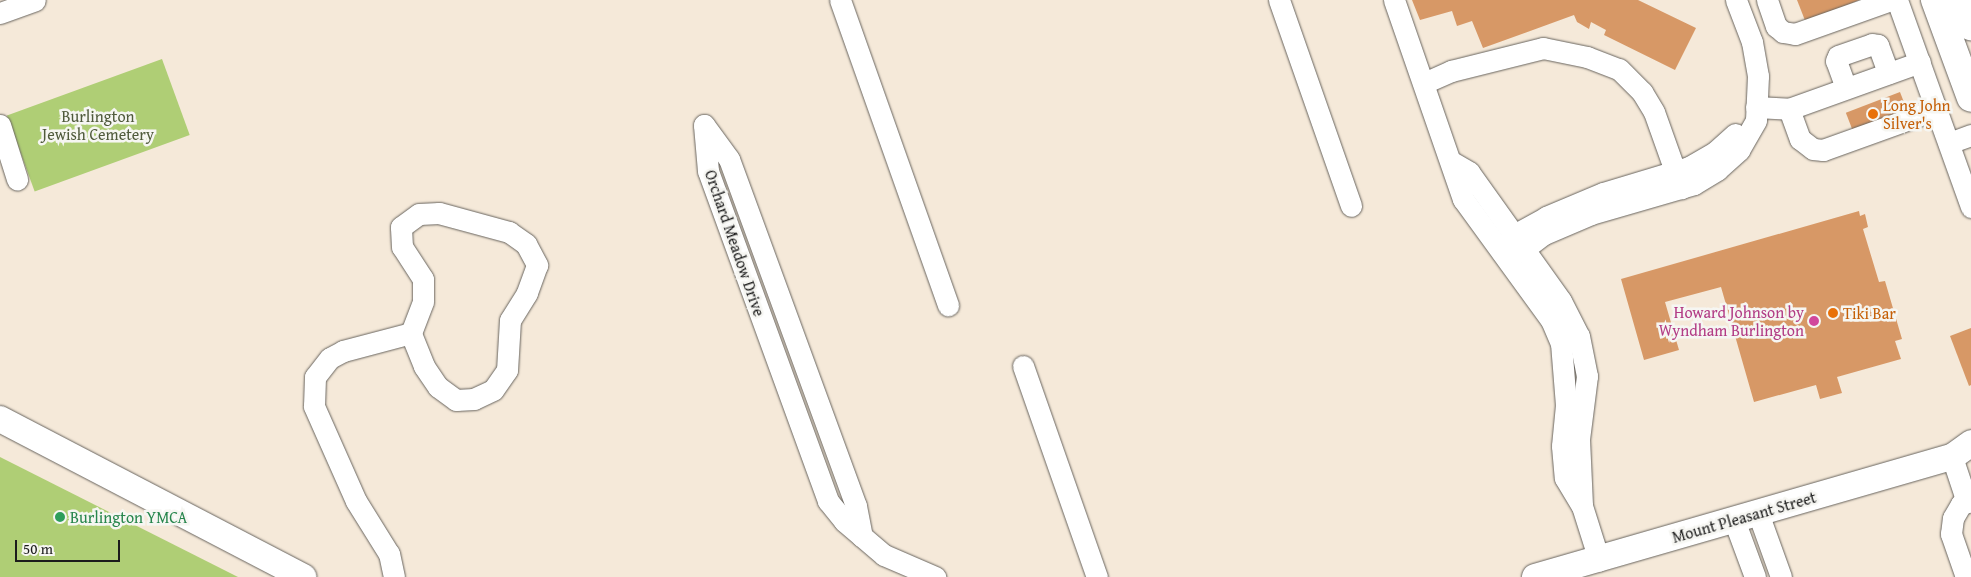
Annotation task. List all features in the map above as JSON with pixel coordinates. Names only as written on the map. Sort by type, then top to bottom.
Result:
[{"type":"highway","points":[[1935,0],[1971,98]]},
{"type":"highway","points":[[1962,0],[1971,26]]},
{"type":"main road","points":[[0,419],[303,577]]},
{"type":"main road","name":"Mount Pleasant Street","points":[[1535,577],[1962,454]]},
{"type":"street","points":[[0,13],[33,0]]},
{"type":"street","points":[[840,0],[948,305]]},
{"type":"street","points":[[1279,0],[1351,206]]},
{"type":"street","points":[[1394,0],[1463,198],[1513,246],[1552,320],[1561,343],[1566,405],[1562,446],[1566,478],[1582,506],[1599,560]]},
{"type":"street","points":[[1736,0],[1752,42],[1758,76],[1756,113]]},
{"type":"street","points":[[1767,0],[1776,26],[1783,32],[1795,34],[1891,0]]},
{"type":"street","points":[[1897,0],[1971,207]]},
{"type":"street","points":[[1846,88],[1836,61],[1838,56],[1872,44],[1878,45],[1888,73]]},
{"type":"street","points":[[1424,83],[1451,72],[1543,48],[1587,57],[1619,69],[1642,92],[1654,112],[1678,180]]},
{"type":"street","points":[[1513,246],[1563,224],[1678,180],[1715,152],[1756,113],[1789,108],[1920,62]]},
{"type":"street","points":[[1789,108],[1800,139],[1813,149],[1823,150],[1937,109]]},
{"type":"street","points":[[0,125],[17,180]]},
{"type":"street","name":"Orchard Meadow Drive","points":[[862,536],[856,506],[729,159],[704,125],[708,171],[828,501],[844,521],[884,555],[935,577]]},
{"type":"street","points":[[1949,143],[1971,135]]},
{"type":"street","points":[[439,213],[509,232],[526,244],[537,264],[527,293],[510,320],[507,370],[493,390],[474,399],[456,400],[438,387],[424,366],[411,333],[422,301],[423,279],[402,247],[401,227],[419,214],[439,213]]},
{"type":"street","points":[[394,577],[388,554],[356,501],[314,406],[315,377],[330,358],[343,351],[411,333]]},
{"type":"street","points":[[1022,366],[1097,577]]},
{"type":"street","points":[[1962,454],[1969,501],[1961,504],[1953,518],[1951,534],[1966,577]]},
{"type":"street","points":[[1746,517],[1754,577]]},
{"type":"street","points":[[1746,517],[1781,577]]},
{"type":"green space","name":"Burlington Jewish Cemetery","points":[[162,59],[190,135],[35,192],[7,115]]},
{"type":"green space","name":"Burlington YMCA","points":[[0,457],[238,577],[0,577]]},
{"type":"building","points":[[1412,0],[1638,0],[1696,28],[1675,70],[1604,35],[1606,30],[1591,22],[1589,29],[1577,22],[1574,15],[1483,48],[1472,21],[1457,26],[1452,11],[1420,20]]},
{"type":"building","points":[[1797,0],[1859,0],[1806,23]]},
{"type":"building","points":[[1900,92],[1909,116],[1855,137],[1846,113]]},
{"type":"building","name":"Howard Johnson by Wyndham Burlington","points":[[1859,211],[1860,216],[1865,214],[1868,227],[1863,229],[1879,282],[1885,281],[1902,339],[1895,341],[1901,359],[1837,377],[1842,393],[1820,399],[1816,385],[1754,402],[1721,287],[1665,302],[1679,350],[1644,360],[1621,279]]},
{"type":"building","points":[[1971,328],[1971,385],[1969,386],[1950,336]]},
{"type":"place","name":"Long John Silver's","points":[[1873,114]]},
{"type":"place","name":"Tiki Bar","points":[[1833,313]]},
{"type":"place","name":"Howard Johnson by Wyndham Burlington","points":[[1814,321]]},
{"type":"place","name":"Burlington YMCA","points":[[60,517]]}]
